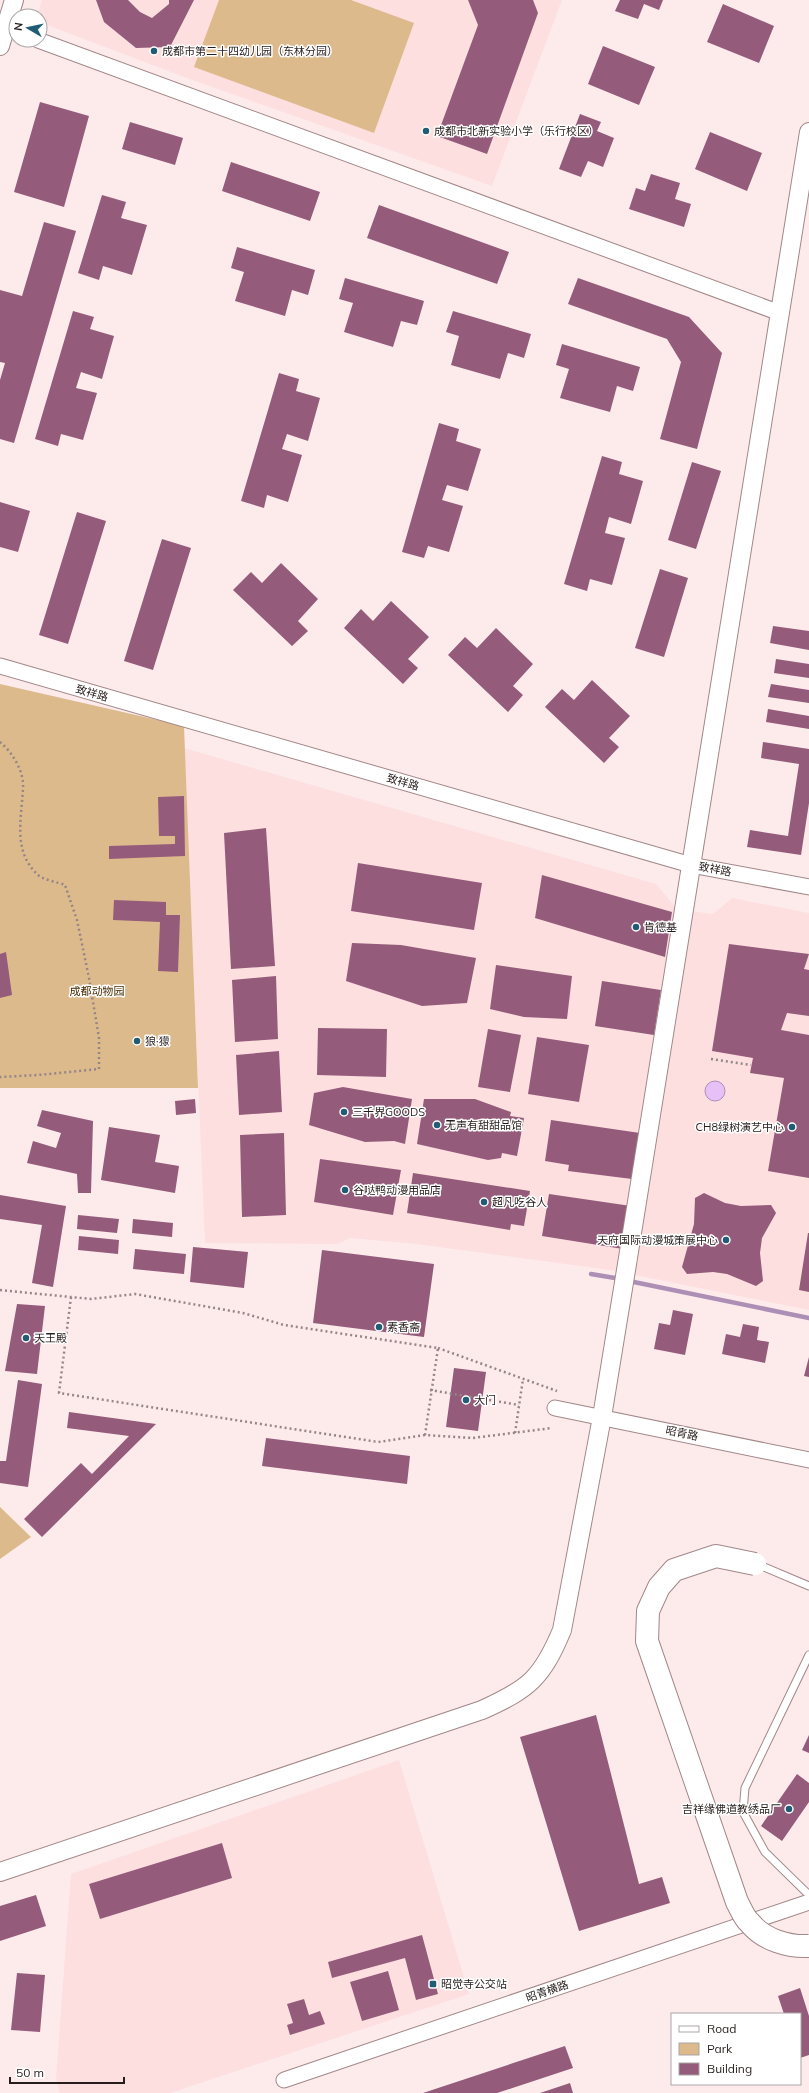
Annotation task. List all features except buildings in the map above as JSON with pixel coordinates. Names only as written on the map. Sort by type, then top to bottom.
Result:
[{"type":"highway","points":[[755,1564],[716,1556],[674,1570],[659,1587],[648,1611],[647,1641],[737,1902],[749,1923],[766,1937],[784,1944],[809,1946]]},
{"type":"street","points":[[0,46],[8,34]]},
{"type":"street","points":[[48,44],[780,313]]},
{"type":"street","points":[[0,1872],[482,1710],[511,1697],[533,1681],[551,1657],[562,1630],[602,1417],[628,1264],[809,132]]},
{"type":"street","name":"致祥路","points":[[0,666],[691,865],[809,887]]},
{"type":"street","name":"昭青路","points":[[555,1408],[809,1460]]},
{"type":"street","name":"昭青横路","points":[[284,2080],[809,1902]]},
{"type":"lane","points":[[755,1564],[809,1586]]},
{"type":"lane","points":[[809,1655],[745,1788],[743,1812],[765,1852],[809,1895]]},
{"type":"path","points":[[0,742],[11,754],[19,771],[23,786],[20,804],[21,851],[37,875],[65,885],[77,920],[99,1038],[99,1069],[0,1077]]},
{"type":"path","points":[[711,1059],[751,1065]]},
{"type":"path","points":[[0,1290],[91,1299],[135,1294],[244,1313],[284,1325],[438,1348],[557,1391]]},
{"type":"path","points":[[71,1297],[58,1393],[378,1442],[425,1435],[473,1438],[552,1428]]},
{"type":"path","points":[[425,1435],[430,1390],[438,1348]]},
{"type":"path","points":[[515,1433],[523,1379]]},
{"type":"path","points":[[430,1390],[519,1405]]},
{"type":"shaded area","name":"成都市北新实验小学（乐行校区）","points":[[42,0],[562,0],[492,186],[184,77],[48,25],[48,8],[40,8]]},
{"type":"shaded area","points":[[184,748],[656,884],[677,909],[713,914],[732,898],[809,913],[809,1310],[610,1270],[416,1244],[350,1238],[338,1244],[205,1243]]},
{"type":"shaded area","points":[[715,1081],[722,1084],[725,1091],[722,1098],[715,1101],[708,1098],[705,1091],[708,1084]]},
{"type":"shaded area","points":[[399,1760],[469,1994],[170,2093],[60,2093],[56,2079],[71,1874]]},
{"type":"green space","points":[[219,0],[351,0],[414,23],[374,133],[194,67]]},
{"type":"green space","name":"成都动物园","points":[[0,684],[184,726],[198,1088],[0,1088]]},
{"type":"green space","points":[[0,1507],[31,1537],[0,1559]]},
{"type":"waterway","points":[[591,1274],[621,1279]]},
{"type":"waterway","points":[[629,1281],[809,1318]]},
{"type":"place","name":"成都市第二十四幼儿园（东林分园）","points":[[154,51]]},
{"type":"place","name":"成都市北新实验小学（乐行校区）","points":[[426,131]]},
{"type":"place","name":"肯德基","points":[[636,927]]},
{"type":"place","name":"狼·獴","points":[[137,1041]]},
{"type":"place","name":"三千界GOODS","points":[[344,1112]]},
{"type":"place","name":"无声有甜甜品馆","points":[[437,1125]]},
{"type":"place","name":"CH8绿树演艺中心","points":[[792,1127]]},
{"type":"place","name":"谷哒鸭动漫用品店","points":[[345,1190]]},
{"type":"place","name":"超凡吃谷人","points":[[484,1202]]},
{"type":"place","name":"天府国际动漫城策展中心","points":[[726,1240]]},
{"type":"place","name":"素香斋","points":[[379,1327]]},
{"type":"place","name":"天王殿","points":[[26,1338]]},
{"type":"place","name":"大门","points":[[466,1400]]},
{"type":"place","name":"吉祥缘佛道教绣品厂","points":[[789,1809]]},
{"type":"place","name":"昭觉寺公交站","points":[[433,1984]]}]
